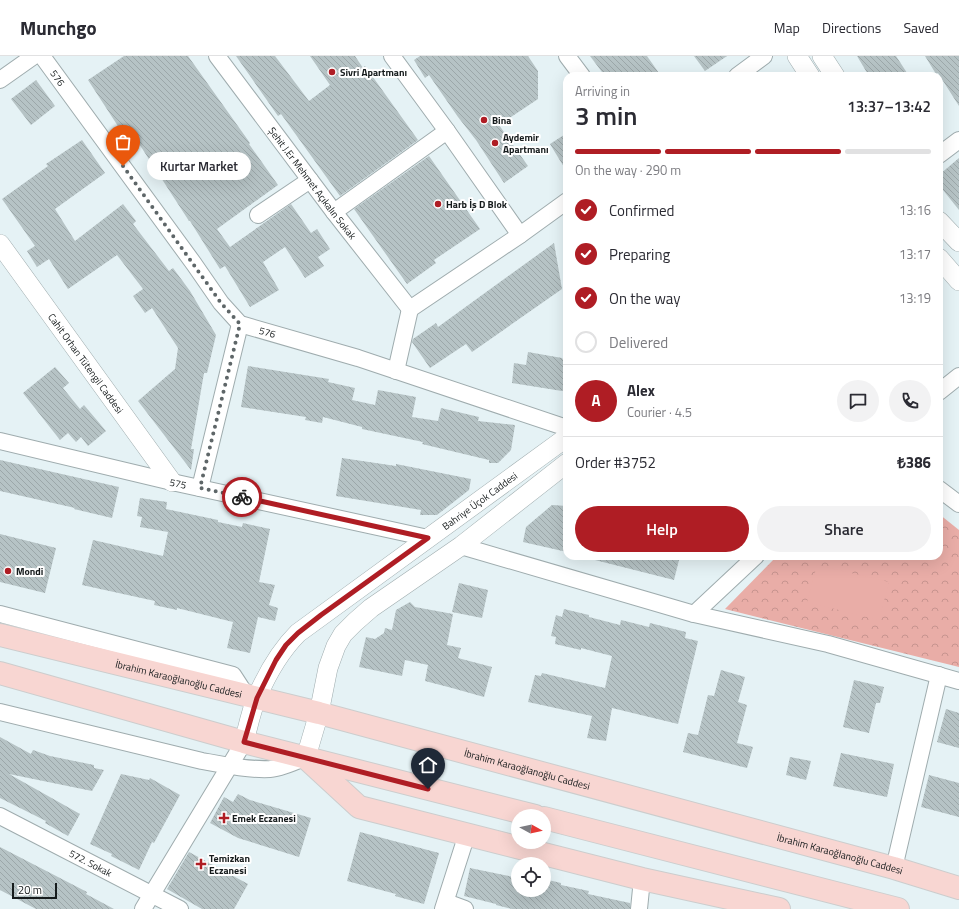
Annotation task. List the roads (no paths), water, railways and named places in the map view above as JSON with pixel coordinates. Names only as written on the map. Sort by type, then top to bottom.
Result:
[{"type":"highway","name":"İbrahim Karaoğlanoğlu Caddesi","points":[[0,636],[319,713],[894,868],[959,888]]},
{"type":"highway","points":[[0,673],[244,742],[511,810]]},
{"type":"highway","points":[[306,757],[359,807],[642,879],[779,909]]},
{"type":"highway","points":[[551,820],[898,909]]},
{"type":"street","points":[[0,80],[34,56]]},
{"type":"street","name":"576","points":[[42,56],[221,303],[240,324],[358,358],[563,427]]},
{"type":"street","name":"Şehit J.Er Mehmet Açıkalın Sokak","points":[[217,56],[334,212],[410,309]]},
{"type":"street","points":[[392,56],[520,235]]},
{"type":"street","points":[[567,56],[579,72]]},
{"type":"street","points":[[742,72],[764,56]]},
{"type":"street","points":[[797,56],[807,72]]},
{"type":"street","points":[[822,56],[832,72]]},
{"type":"street","points":[[334,212],[447,131]]},
{"type":"street","points":[[943,152],[959,140]]},
{"type":"street","points":[[258,215],[310,180]]},
{"type":"street","points":[[396,371],[410,309],[520,235],[563,204]]},
{"type":"street","points":[[943,225],[959,242]]},
{"type":"street","name":"Cahit Orhan Tütengil Caddesi","points":[[0,244],[172,482]]},
{"type":"street","points":[[943,262],[959,280]]},
{"type":"street","points":[[200,488],[240,324]]},
{"type":"street","points":[[943,389],[959,376]]},
{"type":"street","name":"Bahriye Üçok Caddesi","points":[[244,742],[251,697],[286,645],[298,633],[563,440]]},
{"type":"street","name":"575","points":[[0,442],[172,482],[428,538]]},
{"type":"street","points":[[0,712],[202,761],[229,766],[271,769],[288,765],[306,757],[319,713],[328,668],[336,646],[343,634],[371,608],[461,546],[563,466]]},
{"type":"street","points":[[943,492],[959,504]]},
{"type":"street","points":[[461,546],[694,614],[828,644],[959,681]]},
{"type":"street","points":[[694,614],[752,560]]},
{"type":"street","points":[[0,614],[234,675],[251,697]]},
{"type":"street","points":[[894,868],[939,675]]},
{"type":"street","points":[[143,909],[244,742]]},
{"type":"street","name":"572. Sokak","points":[[0,816],[152,893],[180,909]]},
{"type":"street","points":[[465,909],[444,905],[467,834]]},
{"type":"street","points":[[639,909],[642,879]]},
{"type":"place","name":"Sivri Apartmanı","points":[[332,72]]},
{"type":"place","name":"Bina","points":[[484,120]]},
{"type":"place","name":"Aydemir Apartmanı","points":[[495,143]]},
{"type":"place","name":"Kurtar Market","points":[[123,166]]},
{"type":"place","name":"Harb İş D Blok","points":[[438,204]]},
{"type":"place","name":"Mondi","points":[[8,571]]},
{"type":"place","name":"Emek Eczanesi","points":[[224,818]]},
{"type":"place","name":"Temizkan Eczanesi","points":[[201,864]]}]
